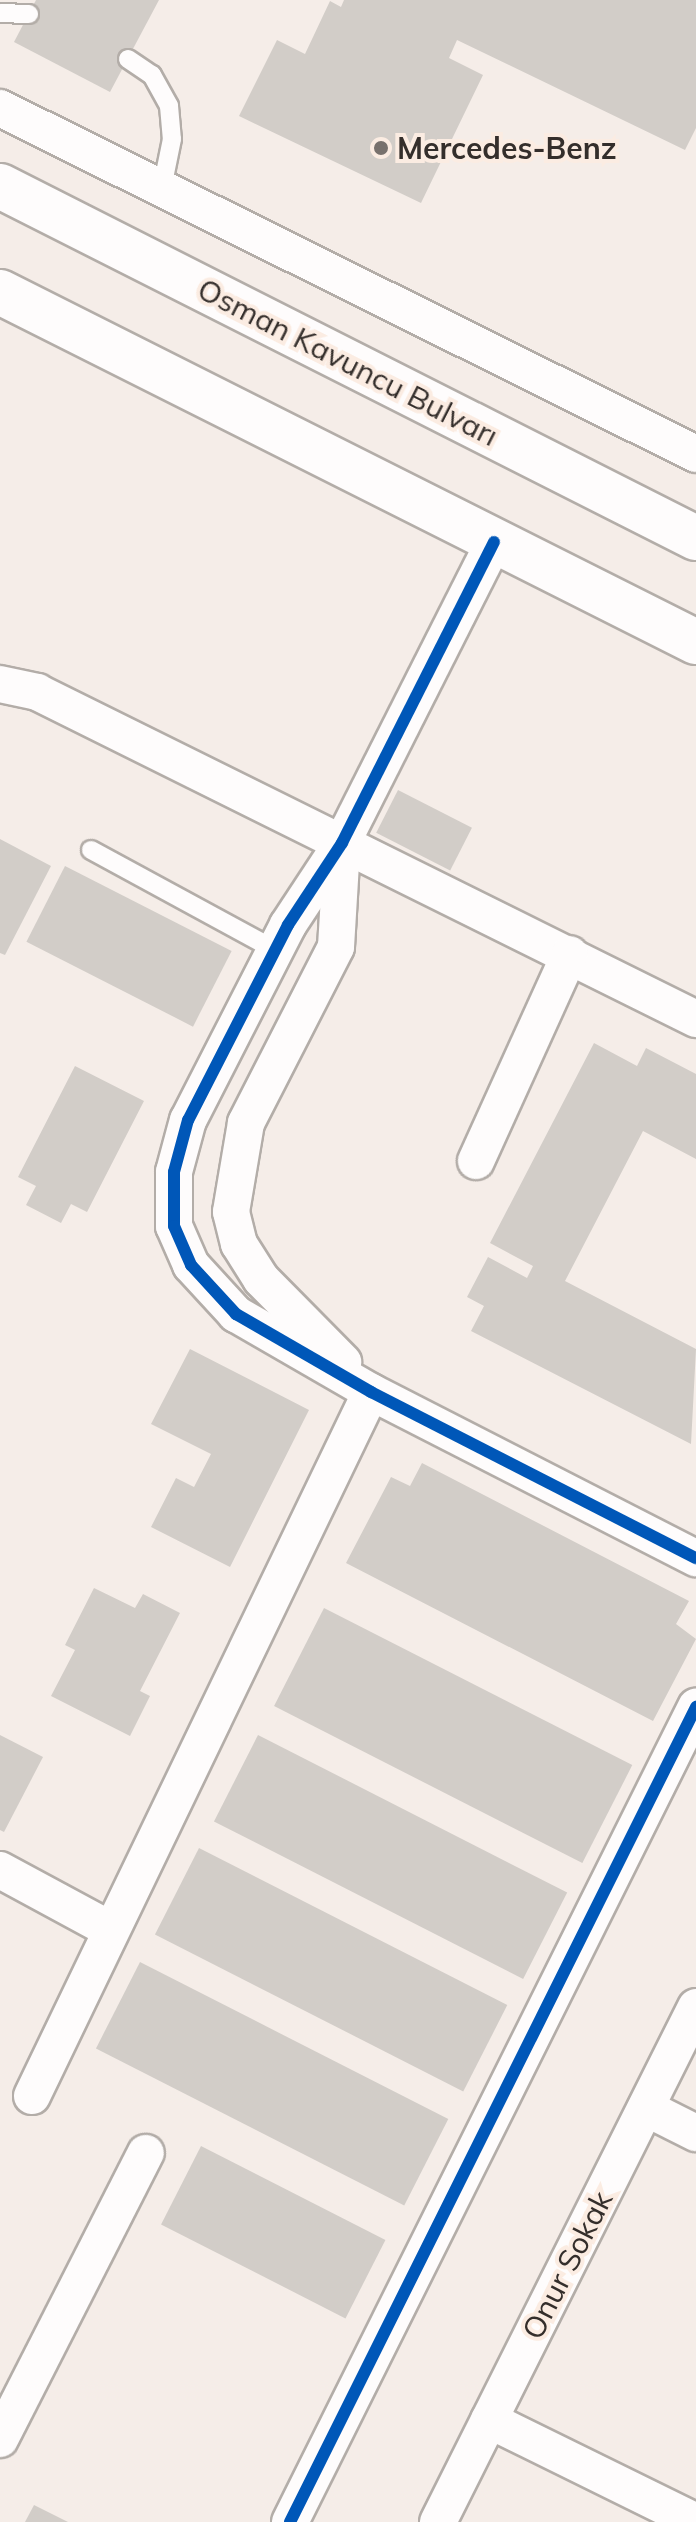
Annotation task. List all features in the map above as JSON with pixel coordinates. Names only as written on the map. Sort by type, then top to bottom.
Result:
[{"type":"highway","name":"Osman Kavuncu Bulvarı","points":[[0,186],[696,538]]},
{"type":"highway","points":[[0,292],[696,642]]},
{"type":"street","points":[[0,108],[695,451]]},
{"type":"street","points":[[494,542],[342,843],[275,950],[188,1120],[174,1172],[174,1226],[191,1265],[227,1307],[371,1392],[696,1558]]},
{"type":"street","points":[[0,684],[37,692],[696,1019]]},
{"type":"street","points":[[342,843],[336,947],[246,1123],[231,1212],[239,1244],[261,1279],[371,1392]]},
{"type":"street","points":[[476,1161],[570,954]]},
{"type":"street","points":[[32,2096],[371,1392]]},
{"type":"street","points":[[290,2522],[696,1707]]},
{"type":"street","points":[[0,1870],[111,1930]]},
{"type":"street","name":"Onur Sokak","points":[[438,2522],[696,2007]]},
{"type":"street","points":[[646,2108],[696,2133]]},
{"type":"street","points":[[0,2439],[146,2153]]},
{"type":"street","points":[[489,2420],[696,2522]]},
{"type":"lane","points":[[0,13],[29,14]]},
{"type":"lane","points":[[128,59],[152,75],[169,106],[172,139],[162,188]]},
{"type":"lane","points":[[91,850],[275,950]]},
{"type":"building","points":[[36,0],[159,0],[110,92],[14,42]]},
{"type":"building","points":[[344,0],[696,0],[696,128],[685,150],[457,40],[449,58],[483,75],[421,203],[239,116],[277,40],[305,54],[330,1],[341,7]]},
{"type":"building","points":[[398,790],[472,828],[450,870],[376,833]]},
{"type":"building","points":[[0,839],[51,866],[5,955],[0,953]]},
{"type":"building","points":[[65,866],[232,951],[193,1027],[26,942]]},
{"type":"building","points":[[594,1043],[637,1066],[646,1048],[696,1074],[696,1159],[643,1131],[565,1281],[696,1349],[691,1444],[471,1331],[484,1306],[467,1297],[488,1257],[527,1278],[533,1266],[490,1243]]},
{"type":"building","points":[[75,1066],[144,1101],[87,1212],[71,1204],[61,1223],[26,1205],[36,1186],[18,1177]]},
{"type":"building","points":[[190,1349],[309,1410],[230,1567],[151,1527],[176,1478],[194,1487],[211,1454],[151,1424]]},
{"type":"building","points":[[422,1463],[689,1601],[676,1624],[696,1639],[653,1721],[346,1563],[391,1477],[410,1486]]},
{"type":"building","points":[[94,1588],[135,1608],[143,1594],[180,1613],[140,1691],[150,1696],[130,1736],[51,1696],[75,1650],[65,1645]]},
{"type":"building","points":[[324,1608],[632,1765],[582,1863],[274,1706]]},
{"type":"building","points":[[0,1735],[43,1757],[4,1832],[0,1830]]},
{"type":"building","points":[[258,1735],[567,1893],[523,1979],[214,1821]]},
{"type":"building","points":[[199,1848],[507,2005],[463,2092],[155,1934]]},
{"type":"building","points":[[140,1962],[448,2119],[404,2206],[96,2048]]},
{"type":"building","points":[[201,2146],[385,2240],[345,2318],[161,2224]]},
{"type":"building","points":[[34,2505],[68,2522],[25,2522]]},
{"type":"cycle path","points":[[494,542],[342,843],[288,925],[188,1120],[174,1172],[174,1226],[191,1265],[236,1314],[371,1392],[696,1558]]},
{"type":"cycle path","points":[[290,2522],[696,1707]]},
{"type":"place","name":"Mercedes-Benz","points":[[381,148]]}]
